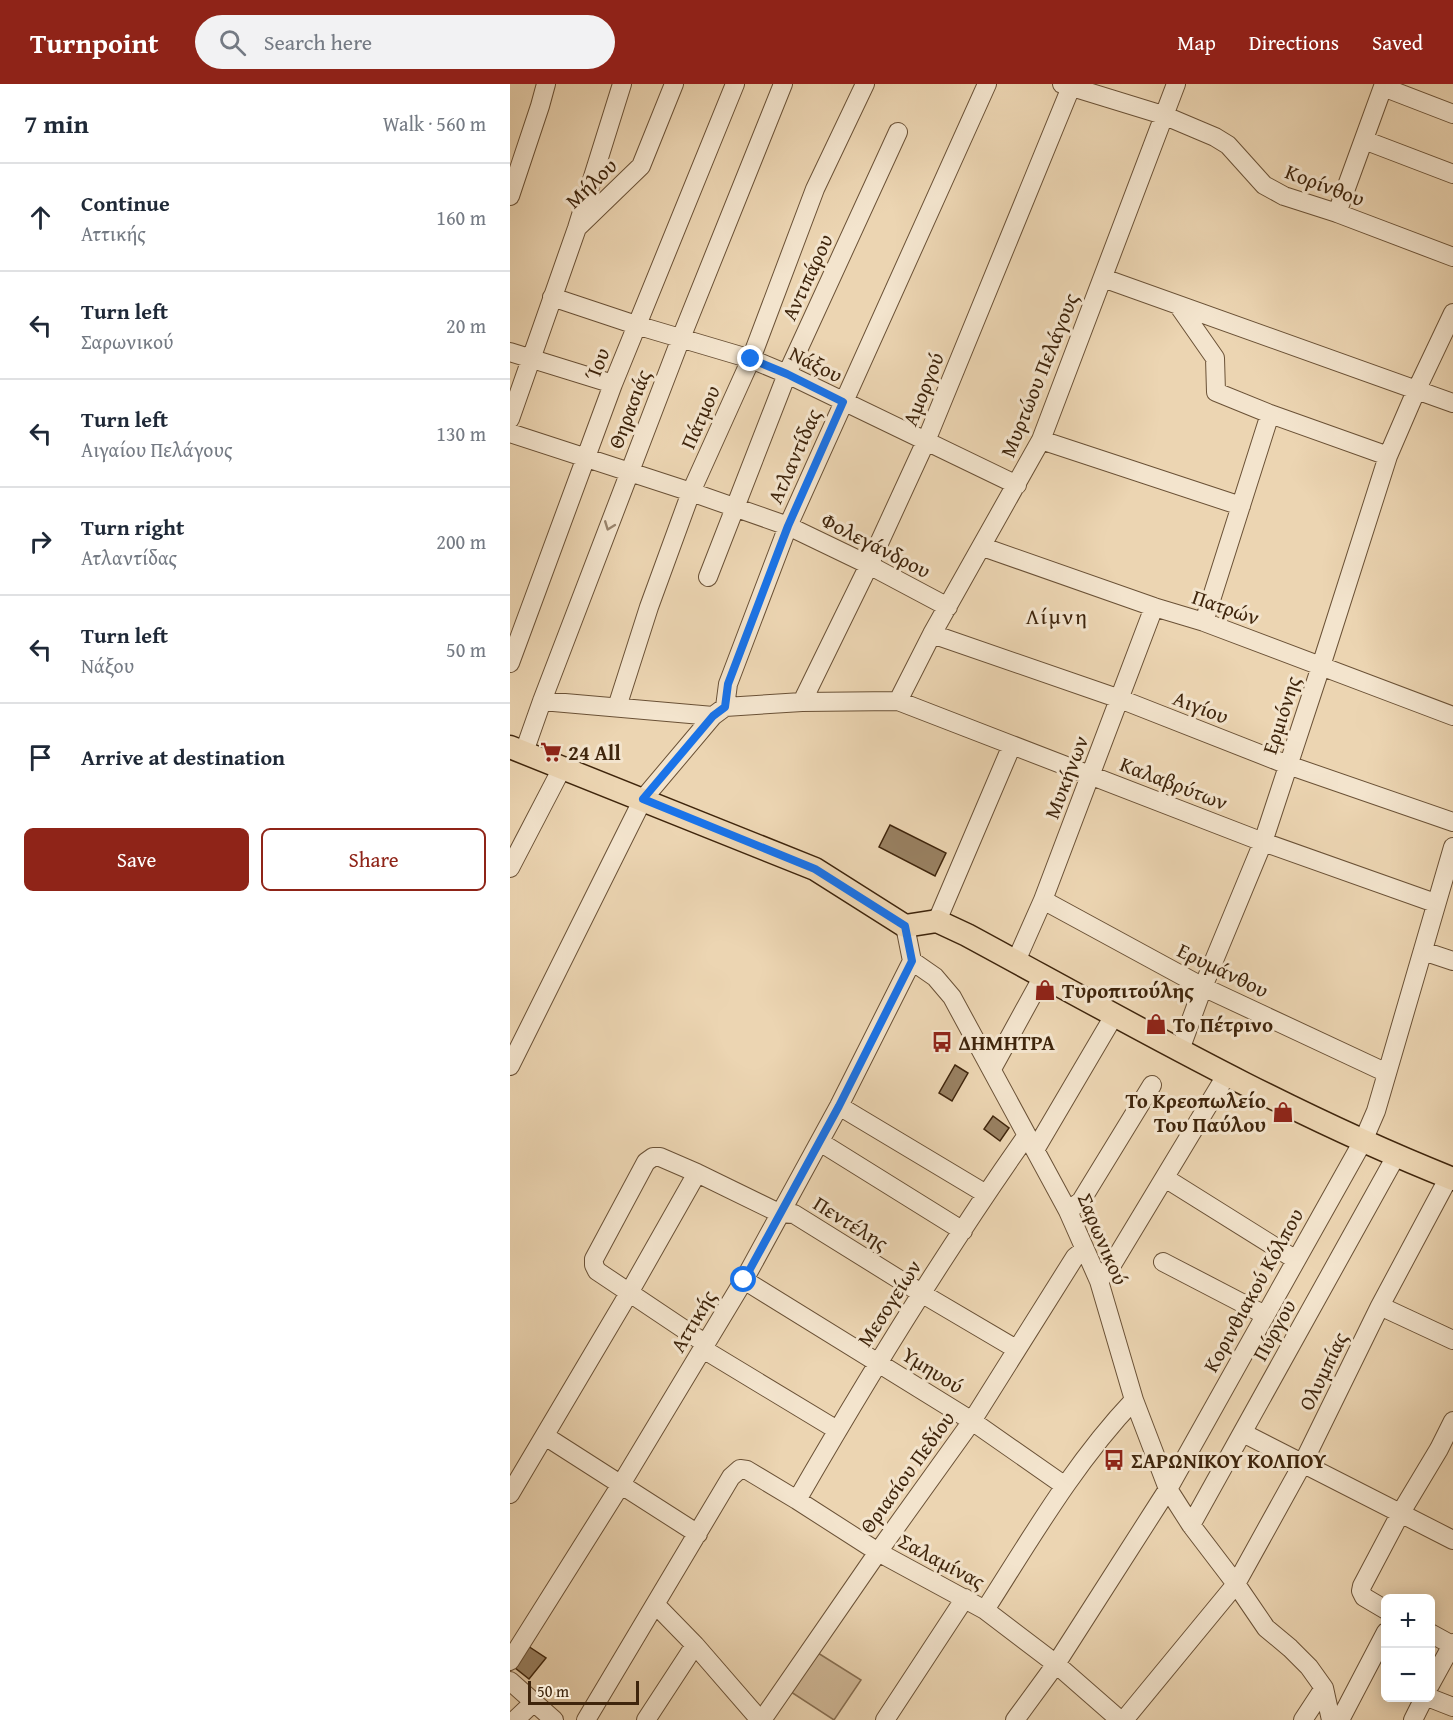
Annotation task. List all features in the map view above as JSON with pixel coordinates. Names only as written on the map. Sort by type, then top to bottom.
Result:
[{"type":"main road","points":[[517,750],[815,869],[905,926],[937,921],[1227,1074],[1363,1142],[1451,1178]]},
{"type":"street","points":[[511,188],[546,84]]},
{"type":"street","points":[[577,228],[622,84]]},
{"type":"street","name":"Μήλου","points":[[510,418],[577,228],[641,166],[674,84]]},
{"type":"street","name":"Ίου","points":[[510,663],[613,384],[735,84]]},
{"type":"street","name":"Θηρασιάς","points":[[517,750],[542,701],[681,338],[783,84]]},
{"type":"street","name":"Πάτμου","points":[[617,707],[649,607],[691,492],[751,359],[815,189],[865,84]]},
{"type":"street","name":"Ατλαντίδας","points":[[510,1066],[643,799],[719,711],[788,526],[987,84]]},
{"type":"street","name":"Μυρτώου Πελάγους","points":[[898,701],[932,634],[983,547],[1041,440],[1176,84]]},
{"type":"street","name":"Κορίνθου","points":[[1066,85],[1163,115],[1215,136],[1228,146],[1264,185],[1284,196],[1337,213],[1453,257]]},
{"type":"street","name":"Αμοργού","points":[[802,702],[926,441],[1066,85]]},
{"type":"street","points":[[1337,213],[1383,86],[1453,114]]},
{"type":"street","name":"Αντιπάρου","points":[[708,577],[787,374],[898,132]]},
{"type":"street","points":[[1364,140],[1453,174]]},
{"type":"street","points":[[1103,278],[1453,403]]},
{"type":"street","name":"Νάξου","points":[[552,297],[636,326],[751,359],[787,374],[1017,485]]},
{"type":"street","points":[[1178,304],[1215,357],[1216,392],[1388,456]]},
{"type":"street","name":"Ερμιόνης","points":[[1180,1050],[1203,987],[1263,842],[1322,666],[1388,456],[1453,313]]},
{"type":"street","points":[[510,352],[613,384]]},
{"type":"street","points":[[1204,622],[1270,414]]},
{"type":"street","name":"Φολεγάνδρου","points":[[510,433],[788,526],[948,607]]},
{"type":"street","points":[[1041,440],[1241,506]]},
{"type":"street","name":"Πατρών","points":[[983,547],[1154,607],[1204,622],[1453,716]]},
{"type":"street","name":"Μυκήνων","points":[[1016,961],[1043,900],[1154,607]]},
{"type":"street","name":"Αιγίου","points":[[932,634],[1120,699],[1288,765],[1453,822]]},
{"type":"street","points":[[542,701],[719,711],[802,702],[898,701]]},
{"type":"street","name":"Καλαβρύτων","points":[[898,701],[1263,842],[1435,903]]},
{"type":"street","points":[[937,921],[1012,745]]},
{"type":"street","points":[[510,868],[562,768]]},
{"type":"street","name":"Κορινθιακού Κόλπου","points":[[1015,1720],[1056,1664],[1168,1489],[1363,1142],[1376,1111],[1453,846]]},
{"type":"street","name":"Ερυμάνθου","points":[[1043,900],[1203,987],[1387,1073]]},
{"type":"street","points":[[905,926],[912,961]]},
{"type":"street","points":[[1423,951],[1453,962]]},
{"type":"street","name":"Σαρωνικού","points":[[912,961],[935,977],[952,998],[993,1069],[1068,1211],[1099,1281],[1134,1400],[1168,1489],[1191,1525],[1236,1584],[1266,1629],[1309,1667],[1324,1688]]},
{"type":"street","name":"Αττικής","points":[[510,1661],[620,1486],[744,1280],[839,1106],[912,961]]},
{"type":"street","points":[[993,1069],[1043,976]]},
{"type":"street","name":"Μεσογείων","points":[[797,1500],[921,1293],[986,1194],[1031,1142],[1115,1014]]},
{"type":"street","points":[[1099,1281],[1113,1263],[1227,1074]]},
{"type":"street","points":[[1068,1211],[1081,1201],[1152,1085]]},
{"type":"street","points":[[839,1106],[986,1194]]},
{"type":"street","points":[[819,1142],[963,1231]]},
{"type":"street","name":"Πεντέλης","points":[[630,1293],[597,1271],[594,1258],[646,1162],[653,1156],[660,1157],[779,1213],[794,1214],[1016,1349]]},
{"type":"street","name":"Πύργου","points":[[1191,1525],[1396,1156]]},
{"type":"street","points":[[510,1494],[630,1293],[697,1173]]},
{"type":"street","points":[[1165,1178],[1296,1260]]},
{"type":"street","name":"Ολυμπίας","points":[[1122,1720],[1236,1584],[1302,1463],[1380,1306],[1451,1178]]},
{"type":"street","name":"Θριασίου Πεδίου","points":[[761,1720],[972,1421],[1016,1349],[1076,1257],[1084,1249]]},
{"type":"street","points":[[1163,1262],[1265,1315]]},
{"type":"street","name":"Υμηυού","points":[[744,1280],[972,1421],[1065,1486]]},
{"type":"street","points":[[630,1293],[704,1346],[837,1430]]},
{"type":"street","points":[[1380,1306],[1453,1340]]},
{"type":"street","points":[[985,1610],[1065,1486],[1106,1430],[1134,1400]]},
{"type":"street","points":[[1381,1607],[1364,1597],[1361,1591],[1362,1586],[1453,1420]]},
{"type":"street","points":[[1243,1433],[1453,1540]]},
{"type":"street","points":[[545,1436],[620,1486],[699,1534],[586,1720]]},
{"type":"street","name":"Σαλαμίνας","points":[[699,1534],[731,1477],[740,1469],[747,1470],[878,1552],[985,1610],[1056,1664],[1122,1720]]},
{"type":"street","points":[[885,1720],[965,1598]]},
{"type":"street","points":[[656,1605],[695,1645],[761,1720]]},
{"type":"street","points":[[1435,1635],[1453,1644],[1435,1678]]},
{"type":"street","points":[[1340,1720],[1381,1642]]},
{"type":"street","points":[[646,1720],[695,1645]]},
{"type":"street","points":[[510,1681],[554,1720]]},
{"type":"street","points":[[1303,1720],[1324,1688]]},
{"type":"street","points":[[1324,1688],[1331,1720]]},
{"type":"street","points":[[1435,1700],[1453,1707]]},
{"type":"street","points":[[515,1720],[534,1702]]},
{"type":"street","points":[[1413,1720],[1422,1702]]},
{"type":"shaded area","points":[[818,1653],[861,1680],[834,1720],[791,1692]]},
{"type":"building","points":[[890,825],[946,853],[935,876],[879,847]]},
{"type":"building","points":[[955,1065],[968,1073],[952,1101],[939,1093]]},
{"type":"building","points":[[993,1116],[1009,1128],[1000,1141],[984,1129]]},
{"type":"building","points":[[528,1646],[546,1658],[529,1679],[514,1667]]},
{"type":"place","name":"24 All","points":[[551,752]]},
{"type":"place","name":"Τυροπιτούλης","points":[[1045,990]]},
{"type":"place","name":"Το Πέτρινο","points":[[1156,1024]]},
{"type":"place","name":"ΔΗΜΗΤΡΑ","points":[[942,1042]]},
{"type":"place","name":"Το Κρεοπωλείο Του Παύλου","points":[[1283,1112]]},
{"type":"place","name":"ΣΑΡΩΝΙΚΟΥ ΚΟΛΠΟΥ","points":[[1114,1460]]},
{"type":"district","name":"Λίμνη","points":[[1057,616]]},
{"type":"route","points":[[744,1280],[839,1106],[912,961],[905,926],[815,869],[643,799],[713,716],[725,707],[728,684],[788,526],[843,402],[751,359]]}]
